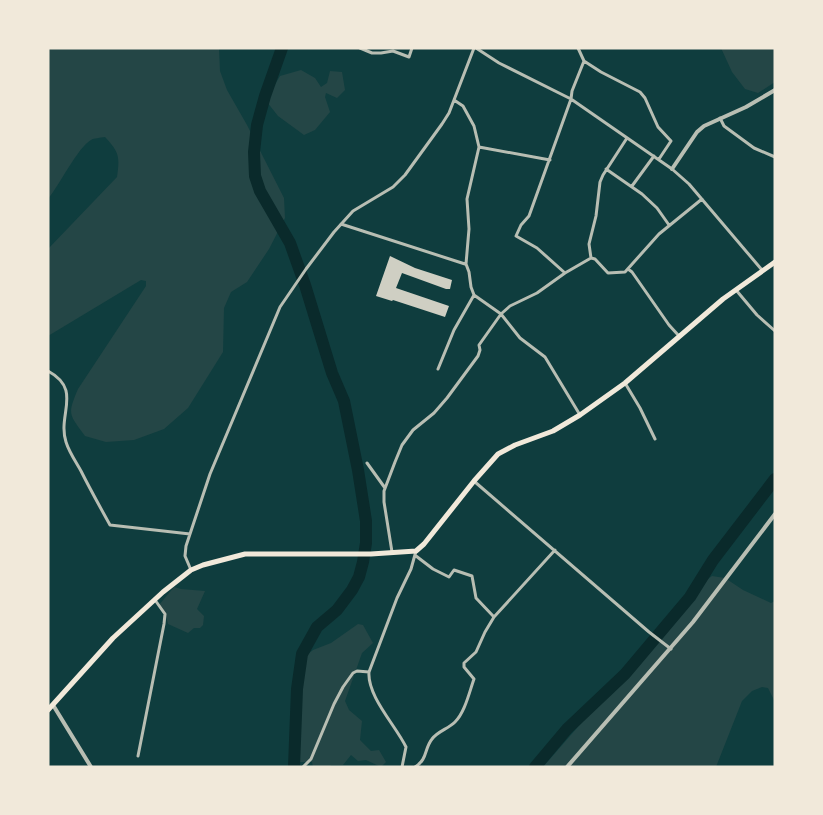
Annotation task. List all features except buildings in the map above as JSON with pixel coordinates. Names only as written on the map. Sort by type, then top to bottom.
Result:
[{"type":"main road","points":[[50,708],[113,638],[190,570],[245,554],[416,553],[498,454],[553,431],[580,415],[625,383],[723,299],[775,262]]},
{"type":"street","points":[[360,48],[372,53],[393,51],[409,57],[412,48]]},
{"type":"street","points":[[190,570],[184,556],[210,474],[280,307],[306,269],[353,211],[393,187],[405,175],[442,124],[475,48],[499,63],[571,99],[672,169],[689,184],[762,270]]},
{"type":"street","points":[[578,48],[584,62],[640,92],[645,98],[658,127],[671,141],[658,159]]},
{"type":"street","points":[[565,273],[537,248],[516,236],[521,225],[530,216],[584,62]]},
{"type":"street","points":[[672,169],[704,126],[746,107],[775,90]]},
{"type":"street","points":[[454,100],[463,106],[474,126],[479,147],[467,199],[469,229],[466,264],[474,295],[501,314],[520,338],[545,357],[580,415]]},
{"type":"street","points":[[720,118],[724,126],[754,148],[775,157]]},
{"type":"street","points":[[591,258],[589,240],[596,216],[600,182],[627,138]]},
{"type":"street","points":[[479,147],[550,160]]},
{"type":"street","points":[[632,186],[654,156]]},
{"type":"street","points":[[606,169],[642,194],[657,208],[670,226]]},
{"type":"street","points":[[591,258],[608,273],[625,272],[659,234],[702,199]]},
{"type":"street","points":[[341,224],[466,264]]},
{"type":"street","points":[[392,552],[384,502],[385,488],[402,445],[413,430],[434,413],[447,398],[478,356],[479,345],[501,314],[510,306],[543,289],[591,258]]},
{"type":"street","points":[[628,269],[679,336]]},
{"type":"street","points":[[736,290],[775,331]]},
{"type":"street","points":[[438,369],[454,330],[474,295]]},
{"type":"street","points":[[48,371],[64,385],[68,401],[65,440],[110,525],[190,534]]},
{"type":"street","points":[[625,383],[655,439]]},
{"type":"street","points":[[367,463],[385,488]]},
{"type":"street","points":[[474,481],[670,649]]},
{"type":"street","points":[[567,767],[670,649],[775,514]]},
{"type":"street","points":[[416,767],[424,759],[432,738],[451,726],[460,716],[474,679],[464,667],[464,663],[476,652],[494,617],[555,550]]},
{"type":"street","points":[[402,767],[406,747],[381,709],[368,676],[396,598],[411,569],[416,553],[433,569],[449,577],[454,570],[472,576],[476,598],[494,617]]},
{"type":"street","points":[[138,756],[164,624],[165,614],[155,600]]},
{"type":"street","points":[[303,767],[311,759],[343,687],[353,673],[369,672]]},
{"type":"street","points":[[50,708],[91,767]]},
{"type":"shaded area","points":[[48,48],[219,48],[220,71],[227,90],[284,198],[285,218],[269,249],[247,282],[231,292],[224,308],[223,352],[188,408],[164,429],[134,440],[106,442],[85,436],[73,418],[71,409],[78,389],[146,286],[146,281],[141,280],[48,336],[48,249],[117,177],[118,164],[116,151],[105,137],[92,139],[80,150],[48,199]]},
{"type":"shaded area","points":[[721,48],[775,48],[775,82],[758,93],[745,89],[732,72]]},
{"type":"shaded area","points":[[301,70],[315,78],[321,87],[327,83],[330,71],[342,72],[345,90],[337,98],[326,93],[325,97],[330,112],[315,130],[304,135],[278,116],[267,102],[280,76]]},
{"type":"shaded area","points":[[712,576],[725,578],[743,590],[771,603],[775,601],[775,702],[768,688],[762,687],[752,691],[742,701],[716,767],[543,767],[704,582]]},
{"type":"shaded area","points":[[174,587],[205,591],[197,609],[204,616],[203,625],[200,628],[194,628],[188,633],[168,624],[165,613],[159,605]]},
{"type":"shaded area","points":[[358,624],[363,625],[373,643],[362,653],[345,701],[349,710],[362,721],[360,740],[371,751],[379,750],[386,762],[381,767],[366,760],[358,761],[351,755],[343,765],[331,765],[330,767],[313,767],[312,762],[299,762],[298,697],[303,658],[313,650],[331,643]]},
{"type":"waterway","points":[[282,48],[257,125],[254,152],[255,176],[260,191],[290,243],[332,373],[344,401],[366,521],[366,543],[359,577],[337,610],[317,627],[302,654],[297,689],[294,767]]},
{"type":"waterway","points":[[535,767],[567,729],[625,674],[690,597],[713,560],[775,479]]}]
